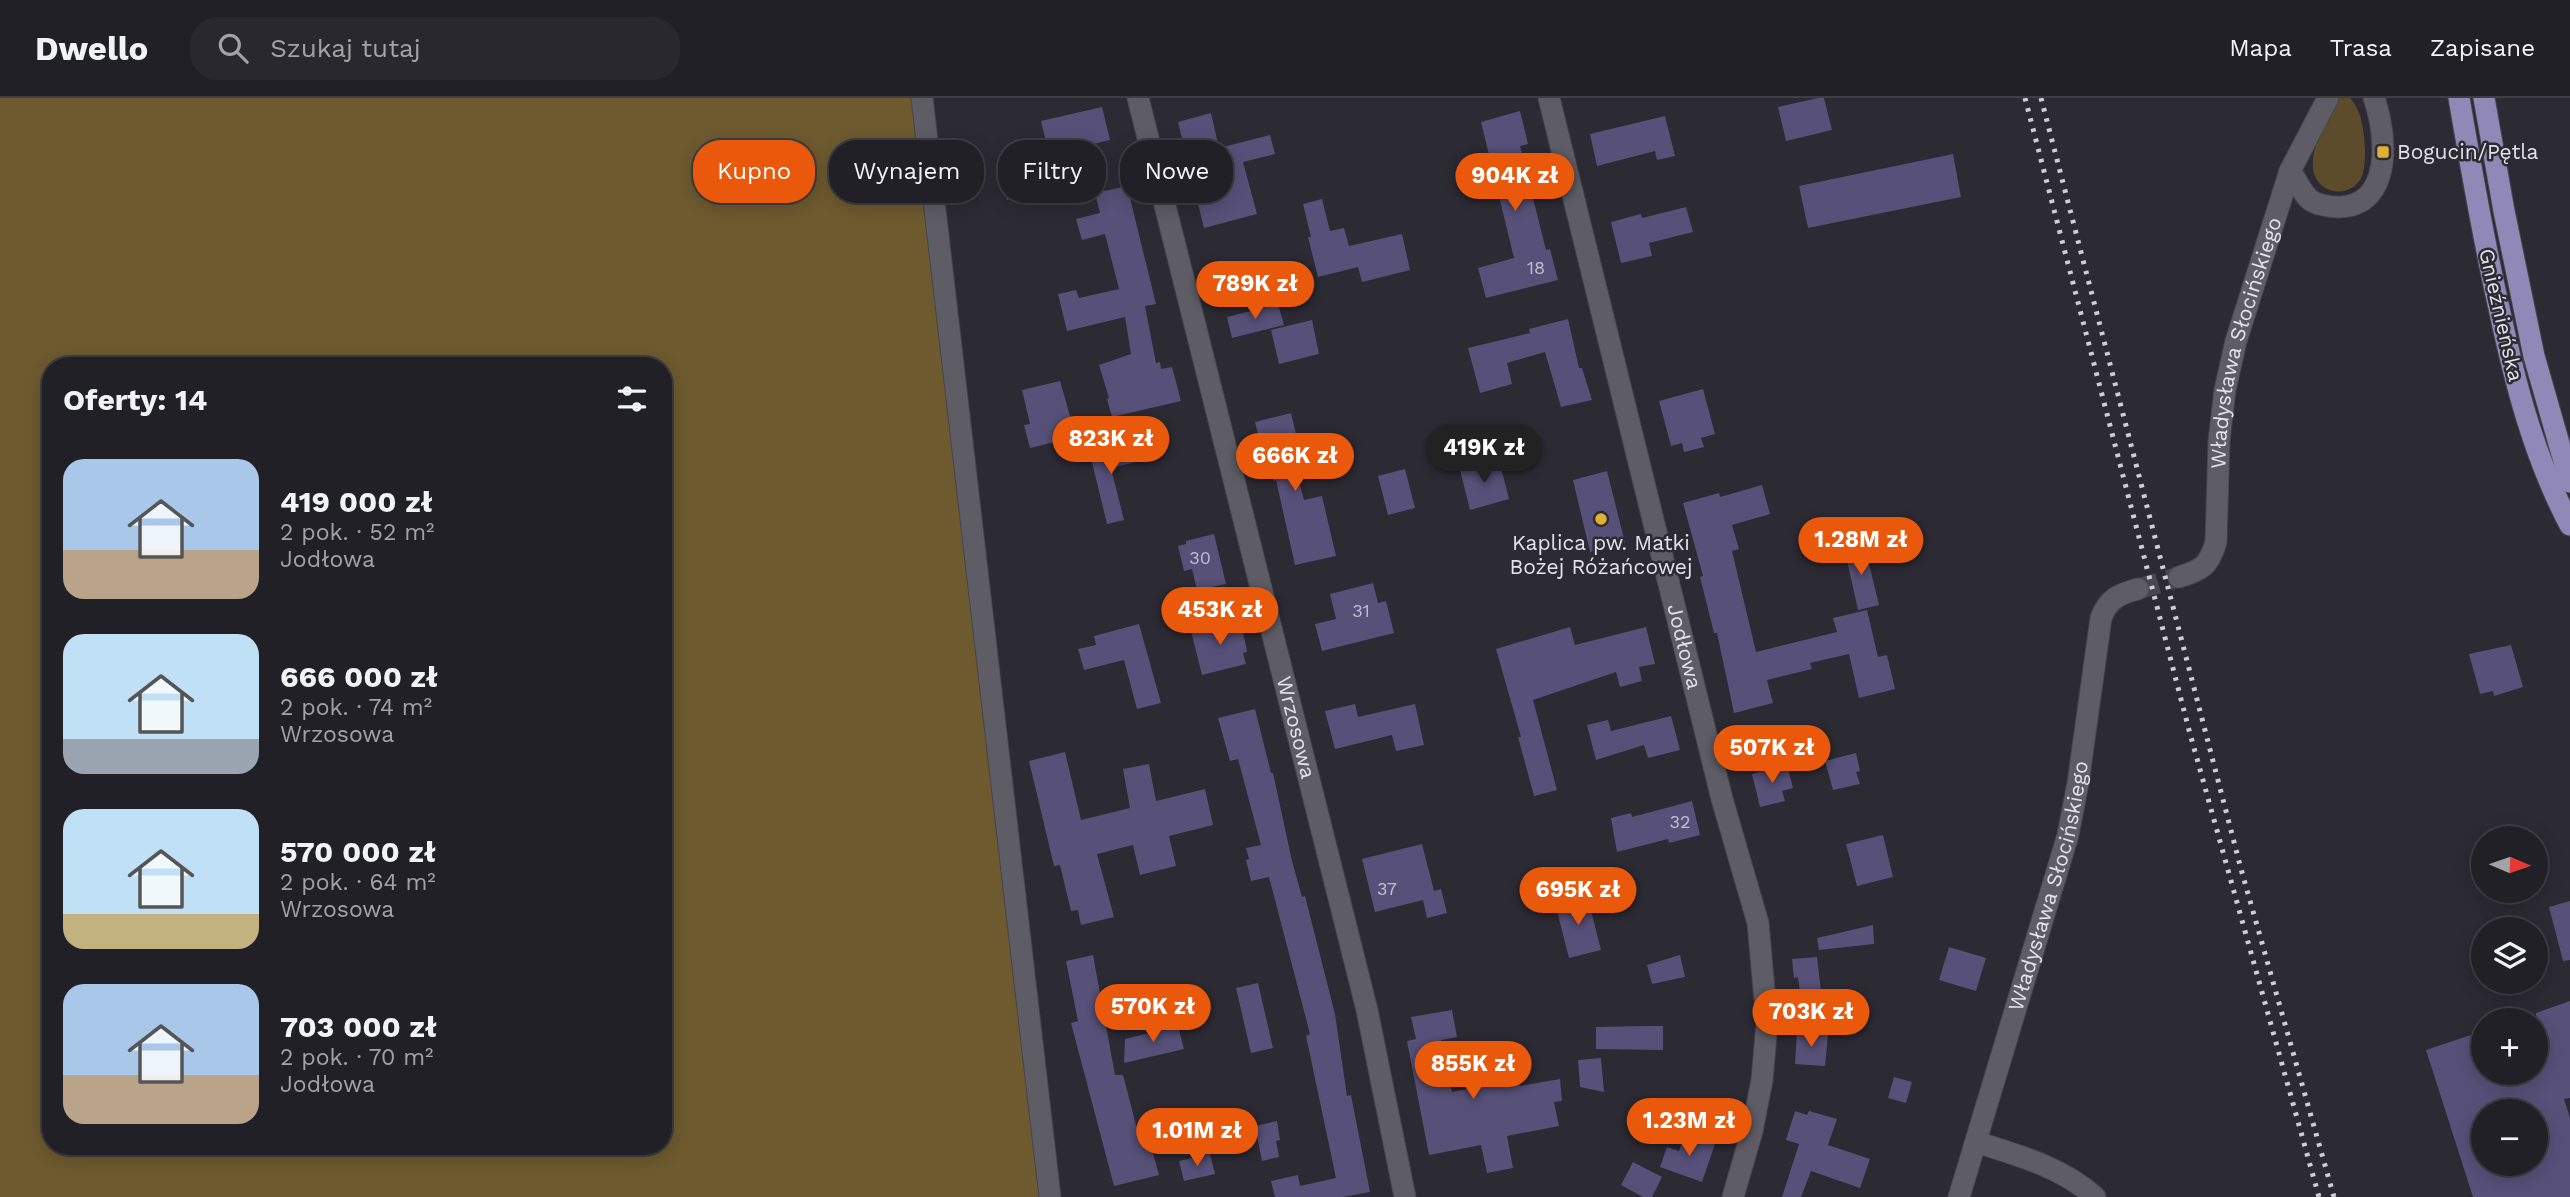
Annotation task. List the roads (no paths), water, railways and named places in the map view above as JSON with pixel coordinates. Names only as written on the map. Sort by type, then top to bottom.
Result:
[{"type":"main road","name":"Gnieźnieńska","points":[[2459,98],[2480,223],[2518,395],[2553,493],[2570,525]]},
{"type":"main road","name":"Gnieźnieńska","points":[[2484,98],[2534,356],[2570,482]]},
{"type":"street","points":[[922,98],[1050,1197]]},
{"type":"street","name":"Wrzosowa","points":[[1138,98],[1367,1010],[1405,1197]]},
{"type":"street","name":"Jodłowa","points":[[1549,98],[1722,799],[1758,923],[1767,1023],[1762,1080],[1752,1131],[1733,1197]]},
{"type":"street","name":"Władysława Słocińskiego","points":[[2179,577],[2198,572],[2211,559],[2216,542],[2219,442],[2225,390],[2236,341],[2290,171],[2328,98]]},
{"type":"street","points":[[2290,171],[2309,199],[2329,207],[2348,206],[2365,199],[2375,188],[2383,152],[2381,122],[2374,98]]},
{"type":"street","name":"Władysława Słocińskiego","points":[[1959,1197],[2068,835],[2101,618],[2113,598],[2138,589]]},
{"type":"street","points":[[1976,1142],[2026,1157],[2071,1178],[2095,1197]]},
{"type":"tunnel","points":[[2138,589],[2179,577]]},
{"type":"railway","points":[[2025,98],[2189,730],[2319,1197]]},
{"type":"railway","points":[[2041,98],[2241,869],[2334,1197]]},
{"type":"place","name":"Bogucin/Pętla","points":[[2383,152]]},
{"type":"place","name":"Kaplica pw. Matki Bożej Różańcowej","points":[[1601,519]]}]
